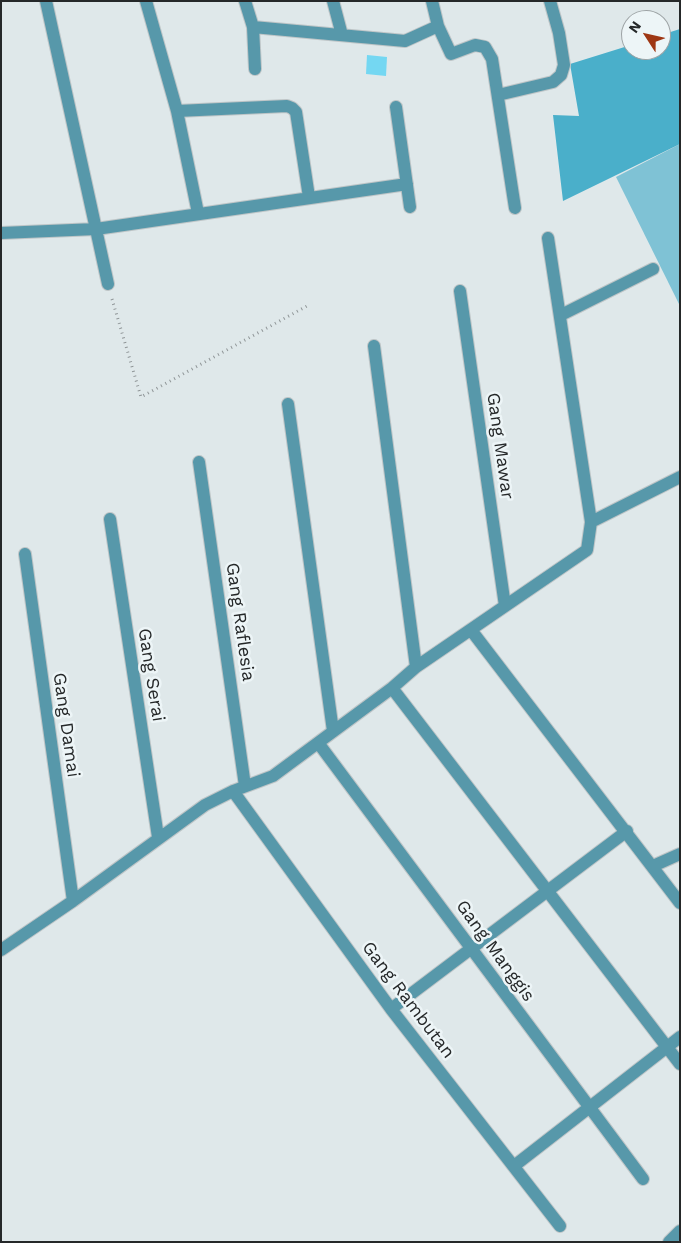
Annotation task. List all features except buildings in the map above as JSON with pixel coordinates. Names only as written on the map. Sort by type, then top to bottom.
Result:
[{"type":"street","points":[[46,1],[108,284]]},
{"type":"street","points":[[146,1],[177,111],[198,213]]},
{"type":"street","points":[[245,1],[253,27],[255,69]]},
{"type":"street","points":[[333,1],[342,35]]},
{"type":"street","points":[[432,1],[438,26],[451,54],[475,45],[486,47],[489,50],[498,95],[515,208]]},
{"type":"street","points":[[498,95],[553,82],[562,75],[564,65],[559,33],[550,1]]},
{"type":"street","points":[[253,27],[405,42],[438,26]]},
{"type":"street","points":[[177,111],[287,106],[292,108],[296,112],[309,197]]},
{"type":"street","points":[[396,107],[410,207]]},
{"type":"street","points":[[1,233],[96,229],[407,184]]},
{"type":"street","points":[[1,950],[73,901],[204,805],[233,791],[274,776],[392,688],[416,666],[587,550],[591,522],[548,238]]},
{"type":"street","points":[[561,315],[653,269]]},
{"type":"street","name":"Gang Mawar","points":[[460,291],[505,606]]},
{"type":"street","points":[[374,346],[416,666]]},
{"type":"street","points":[[288,404],[333,731]]},
{"type":"street","name":"Gang Raflesia","points":[[199,462],[246,786]]},
{"type":"street","points":[[591,522],[680,477]]},
{"type":"street","name":"Gang Serai","points":[[110,518],[158,838]]},
{"type":"street","name":"Gang Damai","points":[[25,554],[73,901]]},
{"type":"street","points":[[471,630],[680,903]]},
{"type":"street","points":[[392,688],[680,1064]]},
{"type":"street","name":"Gang Manggis","points":[[319,744],[643,1179]]},
{"type":"street","name":"Gang Rambutan","points":[[233,791],[391,1009],[560,1226]]},
{"type":"street","points":[[391,1009],[626,832]]},
{"type":"street","points":[[653,866],[680,854]]},
{"type":"street","points":[[514,1166],[667,1045],[680,1037]]},
{"type":"street","points":[[669,1242],[680,1231]]},
{"type":"path","points":[[108,284],[141,398],[308,306]]},
{"type":"shaded area","points":[[680,29],[680,144],[563,201],[553,115],[579,116],[570,64],[621,48],[621,60],[671,60],[671,32]]},
{"type":"shaded area","points":[[680,144],[680,306],[616,177]]}]
